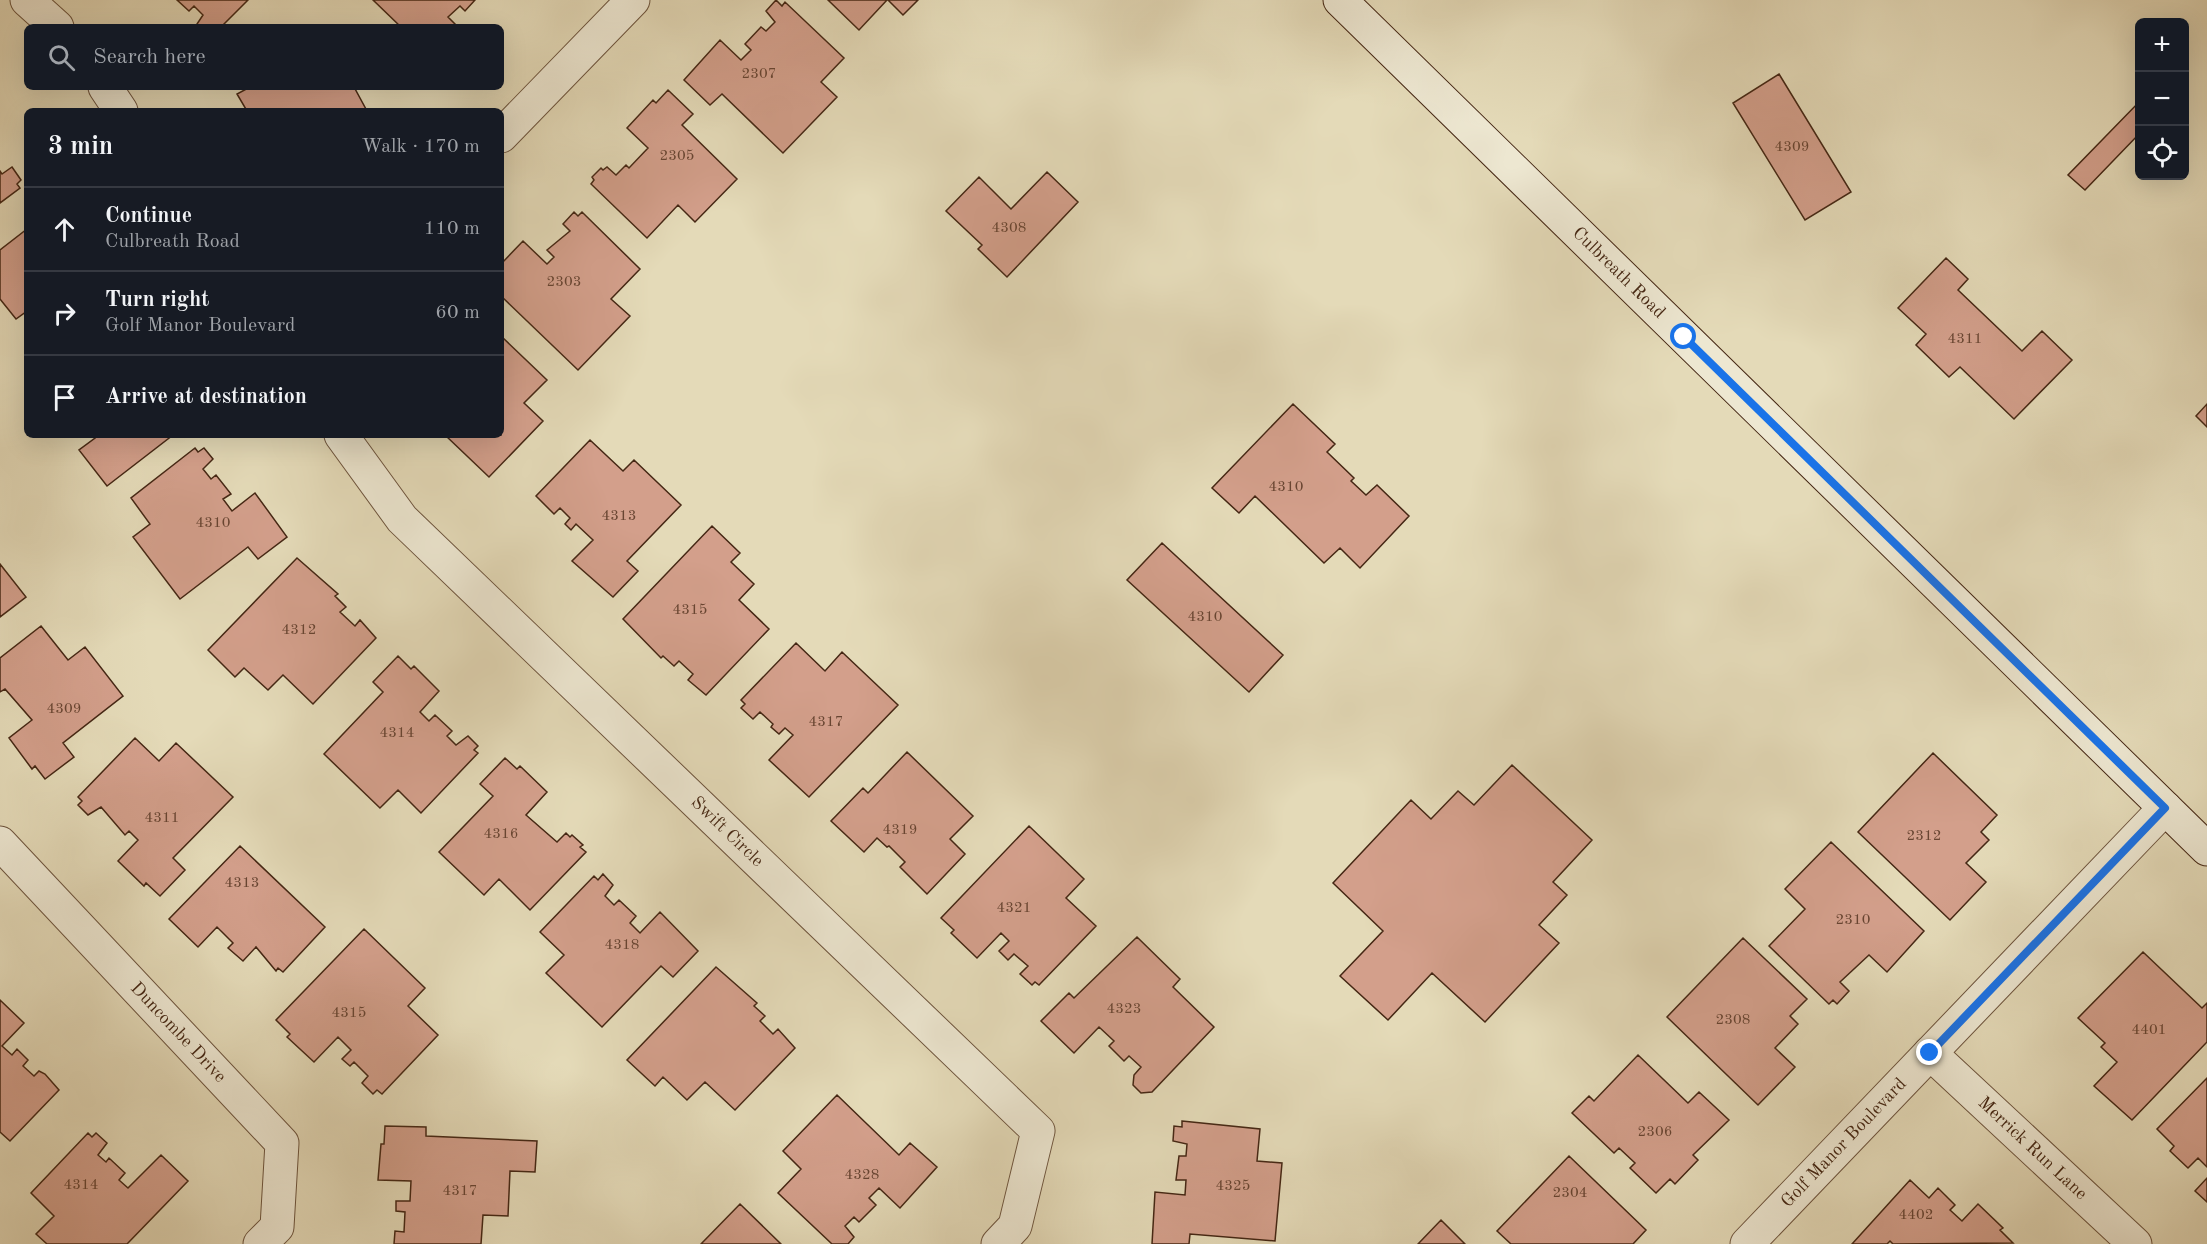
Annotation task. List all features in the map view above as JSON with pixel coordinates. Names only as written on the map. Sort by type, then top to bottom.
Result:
[{"type":"street","points":[[27,0],[54,24]]},
{"type":"street","points":[[504,133],[633,0]]},
{"type":"street","name":"Culbreath Road","points":[[1340,0],[2207,849]]},
{"type":"street","points":[[107,90],[119,108]]},
{"type":"street","name":"Swift Circle","points":[[343,438],[402,519],[1038,1131],[1015,1226],[998,1244]]},
{"type":"street","name":"Golf Manor Boulevard","points":[[1747,1244],[2165,808]]},
{"type":"street","name":"Duncombe Drive","points":[[0,843],[282,1143],[277,1227],[260,1244]]},
{"type":"street","name":"Merrick Run Lane","points":[[1930,1053],[2135,1244]]},
{"type":"building","points":[[177,0],[248,0],[224,24],[197,24],[203,15],[194,6],[189,11]]},
{"type":"building","points":[[373,0],[475,0],[465,11],[460,6],[448,17],[455,24],[398,24]]},
{"type":"building","points":[[776,0],[782,6],[785,2],[844,58],[821,82],[837,97],[783,153],[722,94],[710,105],[684,80],[720,40],[741,60],[751,50],[745,44],[761,27],[766,31],[775,22],[766,11]]},
{"type":"building","points":[[828,0],[887,0],[859,30]]},
{"type":"building","points":[[888,0],[918,0],[903,15]]},
{"type":"building","points":[[1779,74],[1851,192],[1805,220],[1733,103]]},
{"type":"building","points":[[244,90],[356,90],[365,108],[245,108],[237,94]]},
{"type":"building","points":[[668,90],[693,114],[682,125],[737,179],[695,222],[678,205],[647,238],[591,184],[594,180],[592,177],[601,168],[603,170],[607,167],[616,175],[626,165],[629,168],[648,148],[627,128],[653,100],[656,103]]},
{"type":"building","points":[[2135,106],[2135,138],[2085,190],[2068,175]]},
{"type":"building","points":[[12,167],[21,180],[17,184],[20,188],[0,203],[0,171],[2,174]]},
{"type":"building","points":[[1047,172],[1078,202],[1007,277],[978,249],[982,245],[946,211],[979,177],[1011,209]]},
{"type":"building","points":[[574,212],[578,216],[582,212],[640,269],[611,299],[630,316],[578,370],[504,299],[504,261],[523,241],[547,264],[554,257],[547,250],[570,231],[563,224]]},
{"type":"building","points":[[24,231],[24,313],[16,319],[0,299],[0,250]]},
{"type":"building","points":[[1946,258],[1968,279],[1958,290],[2022,351],[2042,331],[2072,360],[2014,419],[1960,367],[1949,377],[1916,345],[1926,334],[1898,308]]},
{"type":"building","points":[[504,339],[547,380],[524,403],[543,421],[489,477],[448,438],[504,438]]},
{"type":"building","points":[[1293,404],[1335,444],[1327,452],[1354,478],[1351,481],[1366,495],[1377,485],[1409,516],[1360,568],[1340,548],[1324,563],[1255,496],[1239,513],[1212,488]]},
{"type":"building","points":[[2207,404],[2207,427],[2196,416]]},
{"type":"building","points":[[95,438],[169,438],[107,486],[79,450]]},
{"type":"building","points":[[590,440],[623,471],[634,460],[681,505],[627,561],[638,571],[613,597],[572,561],[593,540],[576,524],[571,530],[565,524],[570,518],[560,508],[554,514],[536,496]]},
{"type":"building","points":[[195,448],[198,452],[204,448],[213,459],[203,469],[211,479],[216,475],[231,494],[223,499],[232,511],[255,493],[287,537],[258,559],[248,547],[180,599],[133,537],[150,524],[131,498]]},
{"type":"building","points":[[712,526],[740,553],[731,562],[754,584],[739,600],[769,629],[706,695],[688,680],[693,674],[679,661],[674,666],[663,656],[661,658],[623,619]]},
{"type":"building","points":[[1162,543],[1283,655],[1249,692],[1127,580]]},
{"type":"building","points":[[297,558],[338,594],[335,596],[346,607],[340,612],[355,626],[360,620],[376,638],[313,704],[283,675],[268,690],[244,668],[235,677],[208,650]]},
{"type":"building","points":[[0,564],[26,597],[0,617]]},
{"type":"building","points":[[41,626],[68,660],[85,647],[123,696],[63,743],[74,757],[45,779],[35,766],[32,769],[9,738],[32,720],[5,689],[0,692],[0,658]]},
{"type":"building","points":[[796,643],[825,671],[842,652],[898,705],[809,797],[769,760],[793,735],[785,728],[779,734],[771,727],[773,724],[760,712],[753,719],[741,708],[745,704],[741,700]]},
{"type":"building","points":[[398,656],[411,669],[414,666],[439,691],[420,712],[429,721],[435,715],[452,731],[447,736],[456,745],[468,736],[478,746],[474,750],[478,753],[421,813],[398,790],[380,808],[324,754],[383,692],[373,682]]},
{"type":"building","points":[[135,738],[159,761],[176,743],[233,797],[173,858],[185,870],[160,896],[146,883],[144,886],[118,861],[138,840],[129,831],[125,835],[101,807],[88,815],[78,805],[82,801],[78,797]]},
{"type":"building","points":[[907,752],[973,816],[950,839],[965,854],[927,894],[900,867],[905,862],[889,846],[887,847],[877,838],[864,852],[831,821],[863,788],[868,793]]},
{"type":"building","points":[[1933,753],[1997,815],[1981,832],[1989,840],[1966,863],[1986,882],[1950,920],[1858,832]]},
{"type":"building","points":[[505,758],[517,769],[520,766],[547,792],[526,815],[557,842],[566,833],[570,837],[572,835],[583,845],[580,847],[586,852],[530,910],[499,879],[484,895],[439,852],[493,796],[480,784]]},
{"type":"building","points":[[1512,765],[1592,840],[1553,882],[1567,895],[1539,925],[1559,943],[1485,1022],[1432,973],[1388,1020],[1340,976],[1383,931],[1333,883],[1411,800],[1431,819],[1458,791],[1474,805]]},
{"type":"building","points":[[1029,826],[1084,879],[1066,898],[1096,926],[1039,985],[1035,982],[1032,985],[1020,974],[1028,966],[1014,954],[1008,960],[999,951],[1009,941],[1001,933],[977,958],[951,933],[954,930],[941,918]]},
{"type":"building","points":[[1831,842],[1924,931],[1887,972],[1869,955],[1840,982],[1849,991],[1837,1004],[1833,1000],[1829,1004],[1769,946],[1805,909],[1785,889]]},
{"type":"building","points":[[240,846],[325,927],[283,972],[278,968],[276,971],[256,947],[243,961],[228,948],[233,943],[217,927],[198,947],[169,919]]},
{"type":"building","points":[[603,874],[613,885],[605,896],[614,905],[619,900],[636,916],[630,923],[640,933],[660,912],[698,951],[673,977],[661,966],[602,1027],[546,973],[564,955],[540,932],[594,876],[598,880]]},
{"type":"building","points":[[364,929],[425,988],[408,1006],[438,1035],[382,1094],[377,1090],[373,1094],[362,1083],[368,1076],[354,1062],[350,1066],[342,1059],[351,1050],[338,1037],[314,1062],[287,1037],[290,1034],[276,1020]]},
{"type":"building","points":[[1137,937],[1180,979],[1173,987],[1214,1027],[1152,1092],[1141,1093],[1133,1085],[1134,1075],[1141,1067],[1129,1056],[1124,1061],[1109,1046],[1114,1041],[1099,1027],[1074,1053],[1041,1021],[1069,993],[1074,998]]},
{"type":"building","points":[[1743,938],[1807,999],[1790,1016],[1798,1024],[1775,1048],[1795,1067],[1758,1105],[1667,1017]]},
{"type":"building","points":[[2143,952],[2202,1008],[2207,1003],[2207,1042],[2132,1120],[2094,1086],[2117,1062],[2101,1047],[2105,1043],[2078,1018]]},
{"type":"building","points":[[716,967],[757,1003],[754,1006],[765,1016],[760,1021],[773,1034],[778,1029],[795,1048],[735,1110],[705,1082],[687,1100],[663,1077],[655,1086],[627,1060]]},
{"type":"building","points":[[0,1000],[24,1023],[2,1046],[12,1055],[17,1049],[28,1060],[23,1066],[34,1076],[39,1071],[45,1074],[59,1090],[10,1141],[0,1132]]},
{"type":"building","points":[[1638,1055],[1688,1103],[1699,1092],[1729,1120],[1693,1155],[1698,1160],[1675,1184],[1670,1179],[1656,1193],[1630,1168],[1635,1163],[1619,1148],[1614,1153],[1572,1113],[1589,1096],[1594,1101]]},
{"type":"building","points":[[2207,1078],[2207,1167],[2198,1158],[2188,1168],[2170,1151],[2174,1146],[2157,1129]]},
{"type":"building","points":[[837,1095],[899,1155],[910,1143],[937,1167],[900,1208],[879,1188],[869,1198],[876,1205],[859,1222],[854,1217],[845,1226],[854,1237],[848,1244],[832,1244],[778,1193],[801,1169],[783,1151]]},
{"type":"building","points":[[1182,1121],[1260,1129],[1257,1161],[1282,1163],[1275,1241],[1190,1234],[1189,1244],[1152,1244],[1155,1192],[1185,1195],[1186,1180],[1176,1180],[1179,1156],[1186,1156],[1187,1144],[1173,1141],[1174,1126],[1182,1127]]},
{"type":"building","points":[[385,1126],[426,1127],[426,1136],[537,1141],[535,1172],[510,1171],[508,1216],[483,1215],[481,1244],[394,1244],[395,1231],[404,1232],[405,1212],[396,1211],[396,1201],[410,1201],[411,1181],[378,1180]]},
{"type":"building","points":[[88,1133],[92,1137],[96,1133],[107,1143],[98,1155],[106,1162],[109,1158],[125,1173],[119,1180],[128,1188],[161,1155],[188,1181],[127,1244],[47,1244],[36,1234],[54,1216],[31,1193]]},
{"type":"building","points":[[1569,1156],[1646,1230],[1633,1244],[1511,1244],[1497,1231]]},
{"type":"building","points":[[2207,1178],[2207,1202],[2195,1191]]},
{"type":"building","points":[[1910,1180],[1929,1198],[1938,1188],[1955,1205],[1950,1210],[1962,1221],[1978,1204],[2003,1228],[2000,1230],[2013,1243],[1893,1244],[1890,1241],[1887,1244],[1852,1244]]},
{"type":"building","points":[[740,1204],[781,1244],[701,1244]]},
{"type":"building","points":[[1441,1220],[1465,1244],[1418,1244]]},
{"type":"route","points":[[1684,337],[2165,808],[1930,1053]]}]
